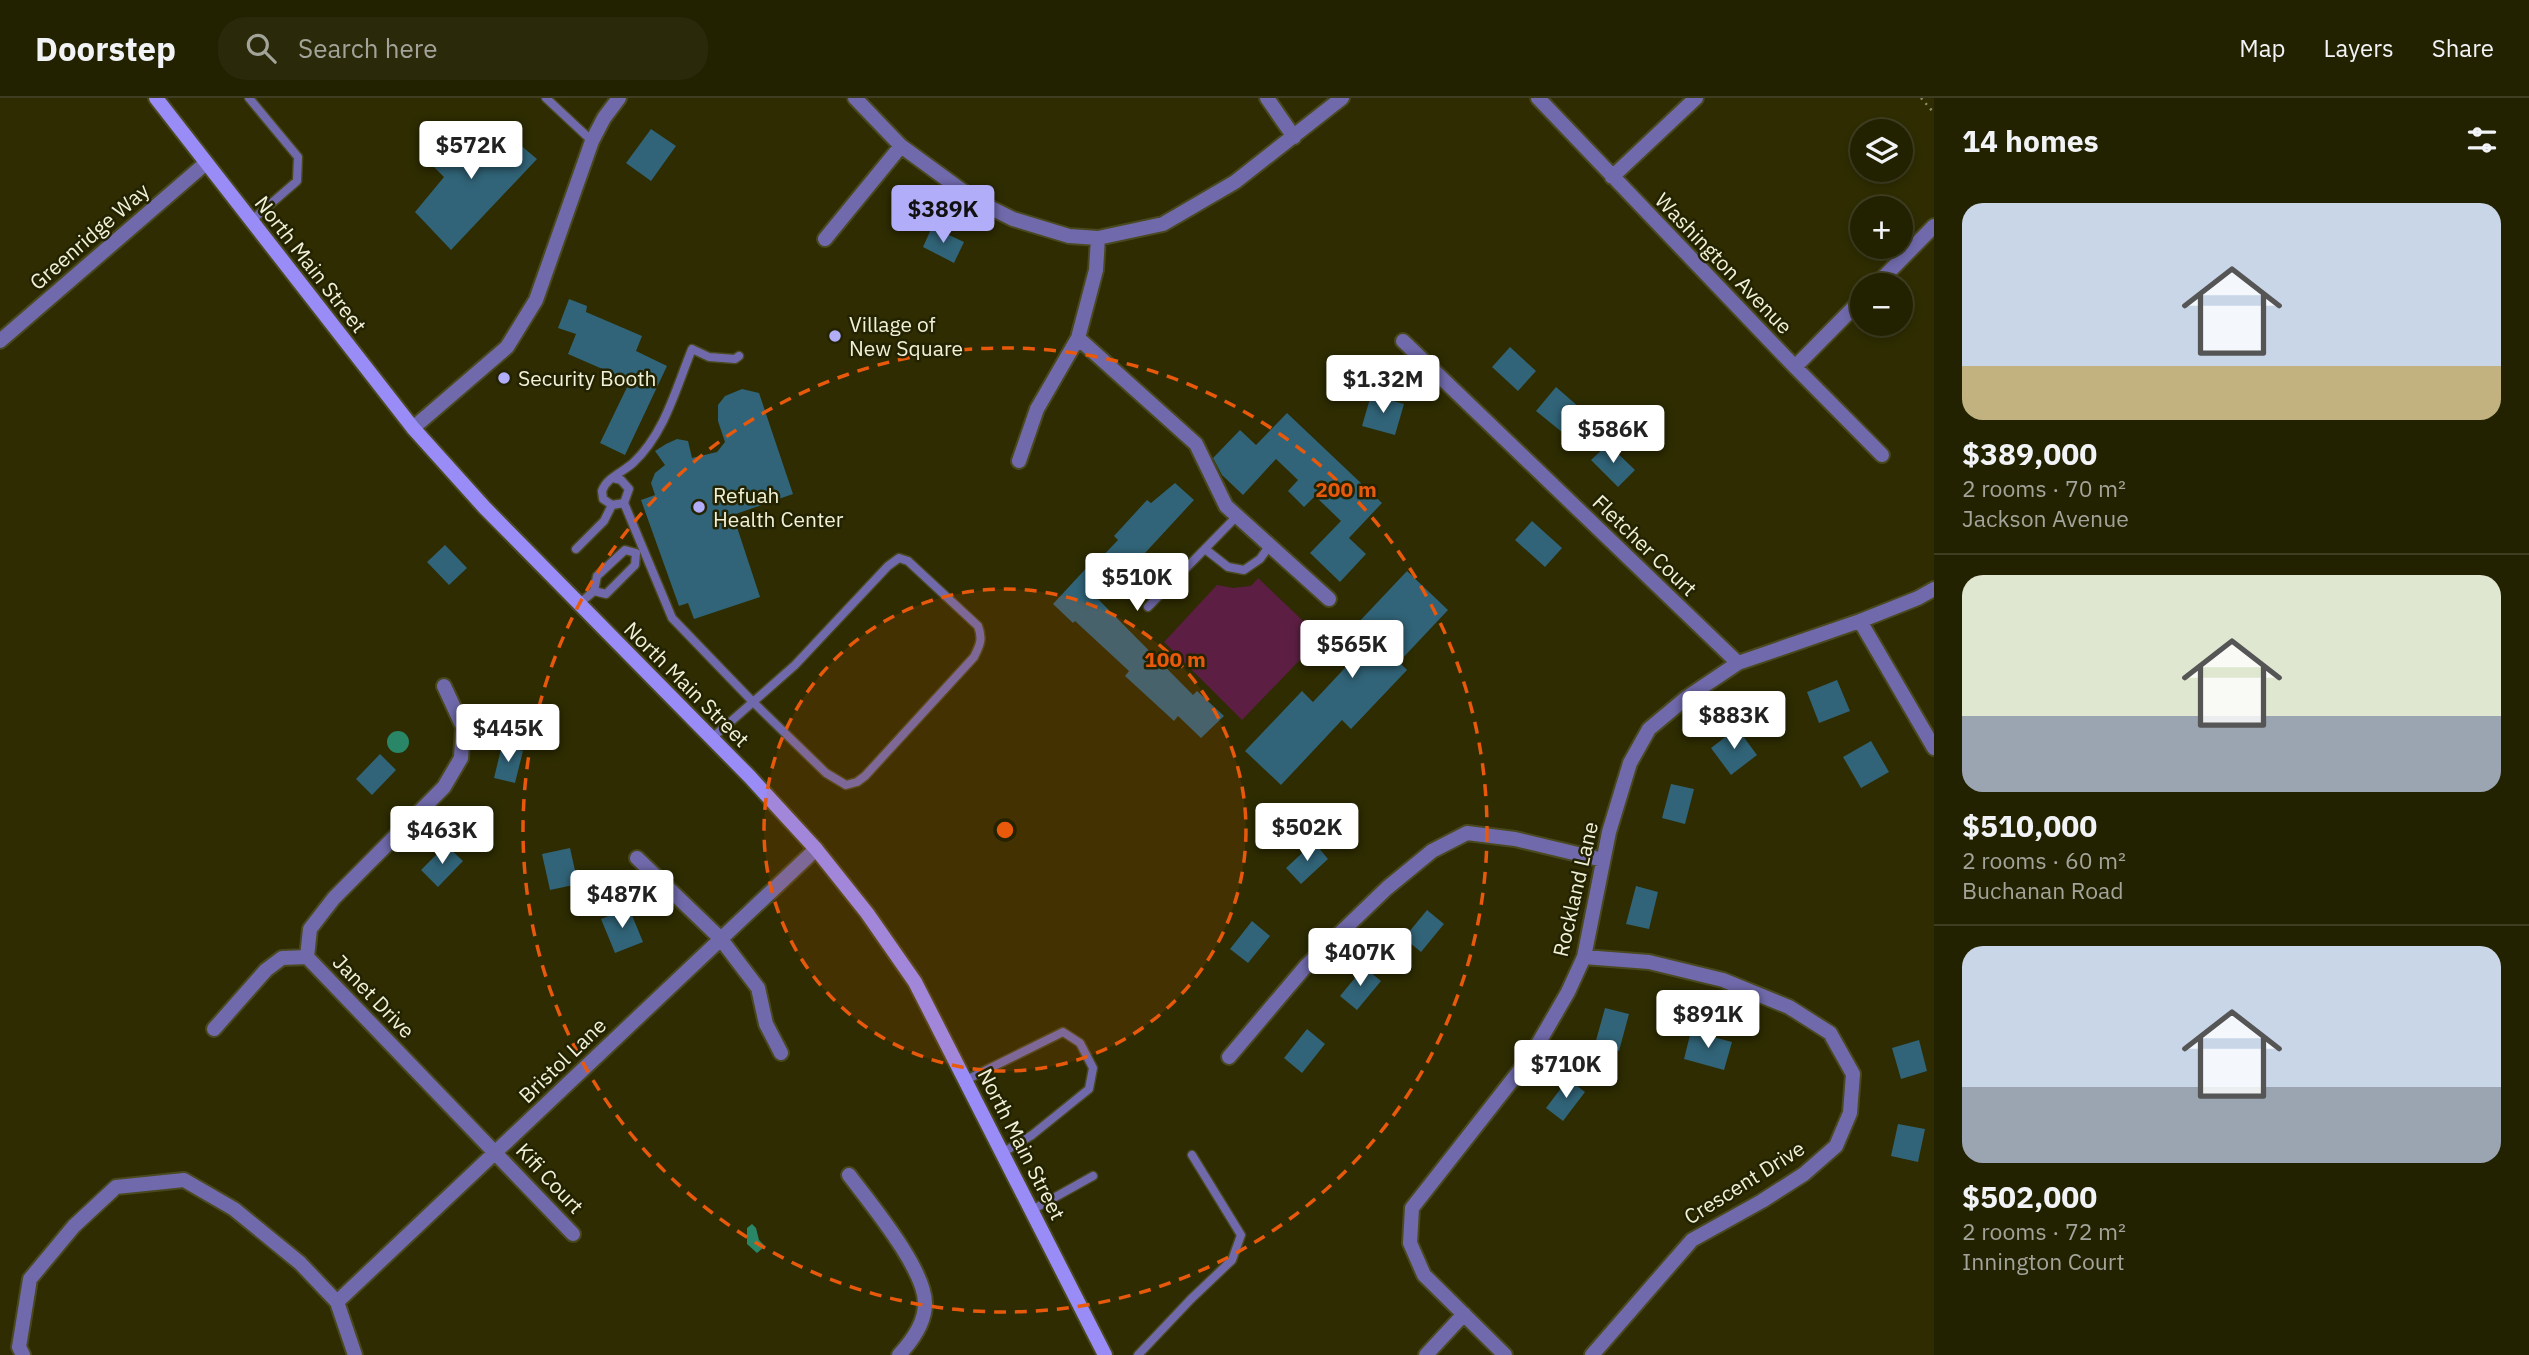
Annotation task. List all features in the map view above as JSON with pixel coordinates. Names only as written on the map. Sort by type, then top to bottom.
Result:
[{"type":"main road","name":"North Main Street","points":[[156,98],[413,428],[484,507],[712,738],[816,849],[867,913],[915,982],[1105,1355]]},
{"type":"street","points":[[413,428],[507,347],[536,300],[592,141],[619,98]]},
{"type":"street","points":[[855,98],[901,146],[975,201],[1013,219],[1069,236],[1098,238],[1163,224],[1235,183],[1342,98]]},
{"type":"street","points":[[1267,98],[1294,137]]},
{"type":"street","name":"Washington Avenue","points":[[1538,98],[1795,367],[1882,454]]},
{"type":"street","points":[[1612,177],[1696,98]]},
{"type":"street","points":[[825,239],[901,146]]},
{"type":"street","name":"Greenridge Way","points":[[0,341],[206,163]]},
{"type":"street","points":[[1887,273],[1934,226]]},
{"type":"street","points":[[1019,461],[1037,409],[1078,338],[1096,270],[1098,238]]},
{"type":"street","points":[[1795,367],[1850,311]]},
{"type":"street","points":[[1078,338],[1196,444],[1226,506],[1329,599]]},
{"type":"street","name":"Fletcher Court","points":[[1403,341],[1738,663]]},
{"type":"street","name":"Rockland Lane","points":[[1505,1355],[1424,1275],[1410,1243],[1412,1208],[1531,1056],[1568,992],[1584,957],[1609,832],[1630,763],[1649,729],[1686,698],[1738,663],[1860,621],[1934,589]]},
{"type":"street","points":[[1860,621],[1934,748]]},
{"type":"street","name":"Janet Drive","points":[[444,686],[463,727],[461,758],[444,787],[334,898],[310,929],[307,957],[496,1152]]},
{"type":"street","points":[[1229,1056],[1306,967],[1387,888],[1432,850],[1467,833],[1515,839],[1603,860]]},
{"type":"street","name":"Bristol Lane","points":[[337,1302],[816,849]]},
{"type":"street","points":[[638,858],[720,938],[758,988],[766,1024],[781,1053]]},
{"type":"street","points":[[214,1029],[267,970],[282,958],[307,957]]},
{"type":"street","name":"Crescent Drive","points":[[1584,957],[1649,962],[1723,980],[1789,1007],[1830,1033],[1853,1074],[1850,1113],[1836,1146],[1804,1174],[1692,1240],[1592,1355]]},
{"type":"street","name":"Kifi Court","points":[[496,1152],[573,1234]]},
{"type":"street","points":[[849,1175],[916,1268],[926,1304],[915,1337],[899,1355]]},
{"type":"street","points":[[23,1355],[19,1348],[30,1279],[74,1226],[116,1188],[184,1180],[234,1209],[300,1263],[337,1302],[355,1355]]},
{"type":"street","points":[[1426,1355],[1464,1314]]},
{"type":"lane","points":[[249,98],[298,156],[297,181],[251,221]]},
{"type":"lane","points":[[546,98],[592,141]]},
{"type":"lane","points":[[624,503],[612,505],[603,499],[603,486],[633,463],[658,433],[692,349],[709,357],[736,359],[738,356]]},
{"type":"lane","points":[[613,478],[621,480],[629,489],[624,503],[639,550],[672,618],[753,702],[825,774],[838,782],[846,785],[857,782],[974,657],[982,635],[978,626],[908,561],[898,558],[795,665],[753,702],[712,738]]},
{"type":"lane","points":[[576,549],[604,521],[612,505]]},
{"type":"lane","points":[[1148,607],[1237,516]]},
{"type":"lane","points":[[1205,549],[1228,567],[1244,570],[1259,559],[1270,545]]},
{"type":"lane","points":[[579,604],[594,591],[597,576],[625,550],[639,550]]},
{"type":"lane","points":[[594,591],[606,594],[635,565],[639,550]]},
{"type":"lane","points":[[966,1080],[1062,1032],[1080,1043],[1093,1068],[1089,1088],[1031,1135],[1002,1153]]},
{"type":"lane","points":[[1138,1355],[1232,1260],[1241,1236],[1192,1155]]},
{"type":"lane","points":[[1032,1210],[1093,1176]]},
{"type":"path","points":[[1921,98],[1934,113]]},
{"type":"shaded area","points":[[1258,578],[1321,638],[1242,720],[1164,642],[1217,585],[1233,588],[1251,586]]},
{"type":"shaded area","points":[[398,731],[406,734],[409,742],[406,750],[398,753],[390,750],[387,742],[390,734]]},
{"type":"shaded area","points":[[752,1224],[759,1240],[765,1246],[757,1253],[747,1244],[747,1228]]},
{"type":"building","points":[[495,124],[537,159],[451,250],[415,212],[444,177],[426,159],[455,129],[475,148]]},
{"type":"building","points":[[651,129],[676,146],[651,181],[626,163]]},
{"type":"building","points":[[932,227],[964,242],[954,263],[923,247]]},
{"type":"building","points":[[569,299],[587,306],[586,312],[642,336],[636,351],[667,366],[625,455],[600,443],[630,381],[568,354],[576,334],[558,328]]},
{"type":"building","points":[[1510,347],[1536,371],[1518,391],[1492,367]]},
{"type":"building","points":[[1556,387],[1587,414],[1568,437],[1536,411]]},
{"type":"building","name":"Refuah Health Center","points":[[742,389],[759,393],[793,494],[733,515],[760,597],[694,619],[688,603],[679,606],[641,500],[655,495],[651,483],[655,473],[665,465],[655,451],[666,444],[677,439],[688,441],[692,458],[717,452],[725,442],[718,421],[718,405],[725,396]]},
{"type":"building","points":[[1371,395],[1404,404],[1395,435],[1362,426]]},
{"type":"building","points":[[1287,413],[1382,503],[1349,538],[1366,554],[1340,582],[1310,553],[1341,521],[1315,496],[1304,507],[1288,491],[1298,480],[1276,459],[1243,495],[1222,475],[1213,458],[1240,430],[1256,445]]},
{"type":"building","points":[[1608,444],[1635,470],[1618,487],[1591,460]]},
{"type":"building","points":[[1175,483],[1194,500],[1133,566],[1130,563],[1097,598],[1193,695],[1197,691],[1224,716],[1201,738],[1178,716],[1174,721],[1125,676],[1129,671],[1053,604],[1091,563],[1094,565],[1118,540],[1114,536],[1147,500],[1151,503]]},
{"type":"building","points":[[1532,521],[1562,548],[1545,567],[1515,540]]},
{"type":"building","points":[[445,545],[467,568],[449,585],[427,562]]},
{"type":"building","points":[[1407,571],[1448,610],[1399,662],[1407,670],[1351,729],[1342,720],[1281,785],[1245,751],[1302,691],[1313,702],[1371,640],[1356,625]]},
{"type":"building","points":[[1837,680],[1850,711],[1819,723],[1807,692]]},
{"type":"building","points":[[1737,728],[1757,755],[1731,775],[1711,748]]},
{"type":"building","points":[[1871,741],[1889,772],[1861,788],[1843,757]]},
{"type":"building","points":[[502,745],[523,751],[515,783],[494,778]]},
{"type":"building","points":[[380,754],[396,770],[372,795],[356,779]]},
{"type":"building","points":[[1671,784],[1694,789],[1685,824],[1662,818]]},
{"type":"building","points":[[1314,842],[1328,859],[1301,884],[1286,868]]},
{"type":"building","points":[[446,845],[463,861],[438,887],[421,870]]},
{"type":"building","points":[[570,848],[578,884],[550,890],[542,854]]},
{"type":"building","points":[[1636,886],[1658,892],[1649,929],[1626,924]]},
{"type":"building","points":[[629,908],[643,942],[615,953],[601,919]]},
{"type":"building","points":[[1427,910],[1444,924],[1421,952],[1404,938]]},
{"type":"building","points":[[1252,921],[1270,936],[1248,963],[1230,949]]},
{"type":"building","points":[[1364,967],[1381,981],[1357,1010],[1340,996]]},
{"type":"building","points":[[1605,1008],[1629,1014],[1619,1051],[1595,1044]]},
{"type":"building","points":[[1307,1029],[1325,1044],[1302,1073],[1284,1058]]},
{"type":"building","points":[[1691,1031],[1732,1042],[1724,1070],[1684,1059]]},
{"type":"building","points":[[1919,1040],[1927,1071],[1901,1079],[1892,1048]]},
{"type":"building","points":[[1568,1079],[1585,1092],[1563,1121],[1546,1108]]},
{"type":"building","points":[[1898,1124],[1925,1129],[1918,1162],[1891,1156]]},
{"type":"place","name":"Village of New Square","points":[[835,336]]},
{"type":"place","name":"Security Booth","points":[[504,378]]},
{"type":"place","name":"Refuah Health Center","points":[[699,507]]}]
